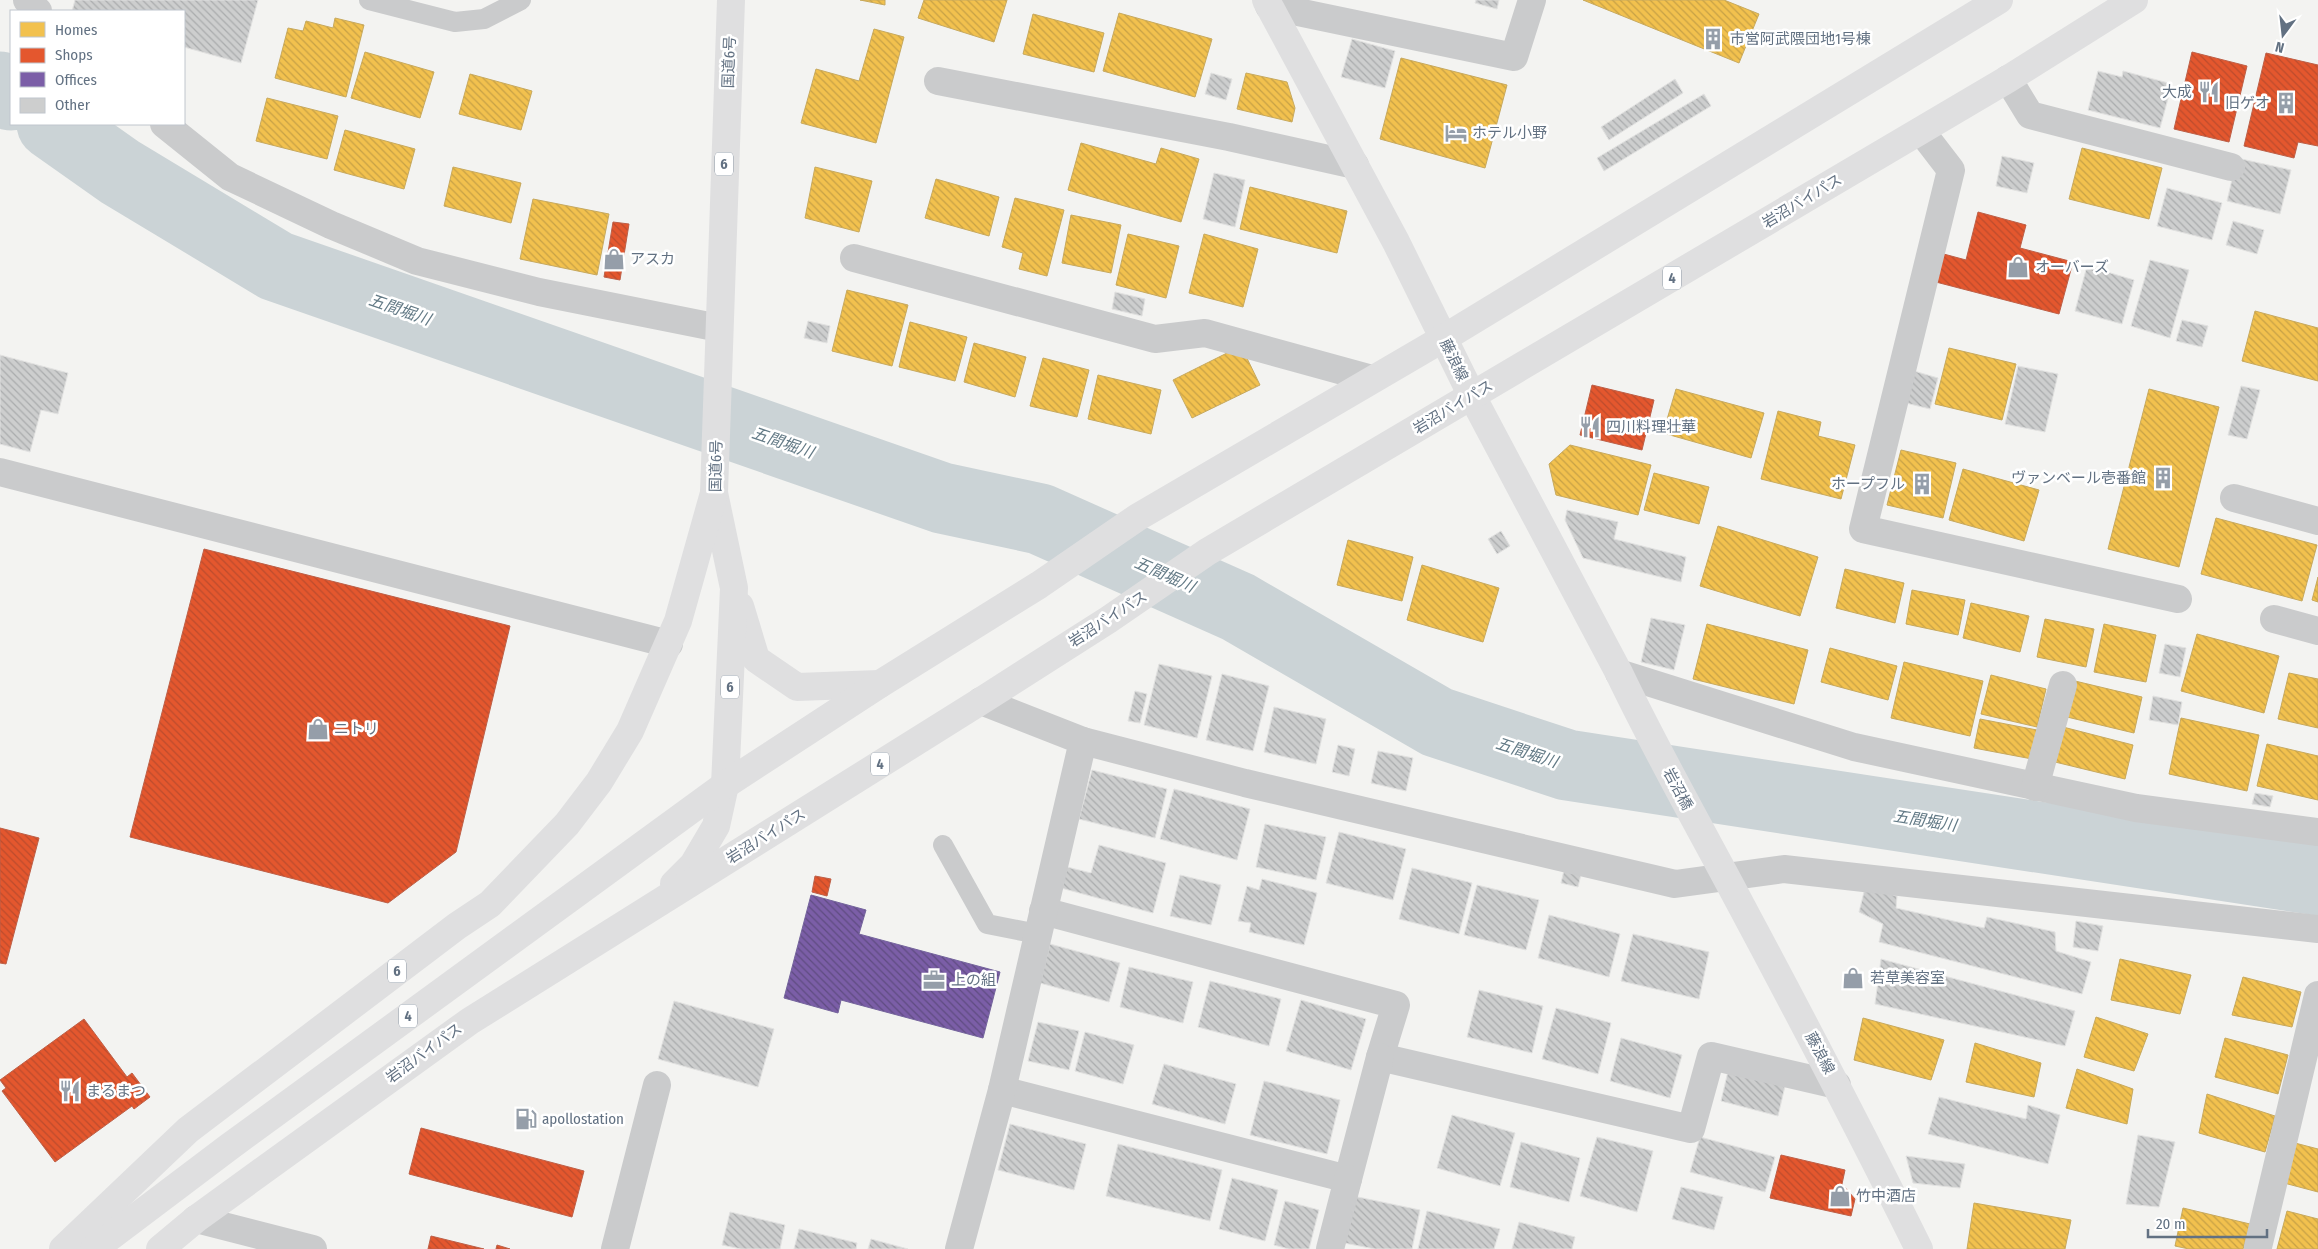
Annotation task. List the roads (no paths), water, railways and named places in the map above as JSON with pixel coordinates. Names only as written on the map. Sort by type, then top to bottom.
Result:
[{"type":"main road","name":"国道6号","points":[[652,907],[693,865],[716,826],[725,785],[734,588],[714,493],[730,0]]},
{"type":"main road","name":"4","points":[[94,1249],[229,1146],[725,785],[880,684],[1039,585],[1138,517],[1444,338],[1999,0]]},
{"type":"main road","name":"岩沼バイパス","points":[[160,1249],[196,1219],[470,1021],[981,701],[1108,620],[1207,552],[1921,131],[2134,0]]},
{"type":"main road","name":"藤浪線","points":[[1268,3],[1396,242],[1472,396],[1620,673],[1641,720]]},
{"type":"main road","name":"6","points":[[63,1249],[188,1130],[450,931],[490,904],[568,824],[599,782],[630,731],[669,644],[678,622],[714,493]]},
{"type":"main road","points":[[734,588],[756,658],[797,687],[880,684]]},
{"type":"main road","name":"岩沼橋","points":[[1641,720],[1720,868]]},
{"type":"main road","name":"藤浪線","points":[[1720,868],[1837,1084],[1919,1249]]},
{"type":"street","points":[[26,0],[37,10]]},
{"type":"street","points":[[1268,3],[1514,57],[1532,0]]},
{"type":"street","points":[[2008,79],[2030,115],[2231,167]]},
{"type":"street","points":[[938,81],[1229,137],[1355,165]]},
{"type":"street","points":[[165,125],[230,177],[331,225],[417,261],[539,292],[719,328]]},
{"type":"street","points":[[1921,131],[1952,170],[1863,529],[2178,599]]},
{"type":"street","points":[[854,258],[1155,339],[1206,333],[1372,379]]},
{"type":"street","points":[[0,472],[669,644]]},
{"type":"street","points":[[2234,498],[2318,521]]},
{"type":"street","points":[[2274,619],[2318,632]]},
{"type":"street","points":[[1620,673],[1854,747],[2136,808],[2318,832]]},
{"type":"street","points":[[2035,787],[2063,685]]},
{"type":"street","points":[[981,701],[1083,741],[1245,783],[1675,884],[1720,868],[1784,870],[2318,929]]},
{"type":"street","points":[[959,1249],[1002,1090],[1083,741]]},
{"type":"street","points":[[1040,923],[1396,1005],[1380,1057],[1330,1249]]},
{"type":"street","points":[[2258,1247],[2318,995]]},
{"type":"street","points":[[1380,1057],[1691,1129],[1711,1056],[1837,1084]]},
{"type":"street","points":[[615,1249],[657,1085]]},
{"type":"street","points":[[1002,1090],[1348,1179]]},
{"type":"street","points":[[196,1219],[313,1249]]},
{"type":"lane","points":[[369,0],[454,22],[484,19],[521,0]]},
{"type":"lane","points":[[943,845],[987,924],[1040,923]]},
{"type":"waterway","name":"五間堀川","points":[[0,87],[10,94]]},
{"type":"waterway","name":"五間堀川","points":[[53,125],[120,172],[276,266],[942,498],[1040,519],[1238,607],[1437,722],[1567,765],[2318,880]]},
{"type":"place","name":"市営阿武隈団地1号棟","points":[[1713,39]]},
{"type":"place","name":"大成","points":[[2209,92]]},
{"type":"place","name":"旧ゲオ","points":[[2286,103]]},
{"type":"place","name":"ホテル小野","points":[[1456,133]]},
{"type":"place","name":"アスカ","points":[[614,259]]},
{"type":"place","name":"オーバーズ","points":[[2018,267]]},
{"type":"place","name":"四川料理壮華","points":[[1590,427]]},
{"type":"place","name":"ヴァンベール壱番館","points":[[2163,478]]},
{"type":"place","name":"ホープフル","points":[[1922,484]]},
{"type":"place","name":"ニトリ","points":[[318,729]]},
{"type":"place","name":"若草美容室","points":[[1853,978]]},
{"type":"place","name":"上の組","points":[[934,980]]},
{"type":"place","name":"まるまつ","points":[[70,1091]]},
{"type":"place","name":"apollostation","points":[[526,1119]]},
{"type":"place","name":"竹中酒店","points":[[1840,1196]]}]
